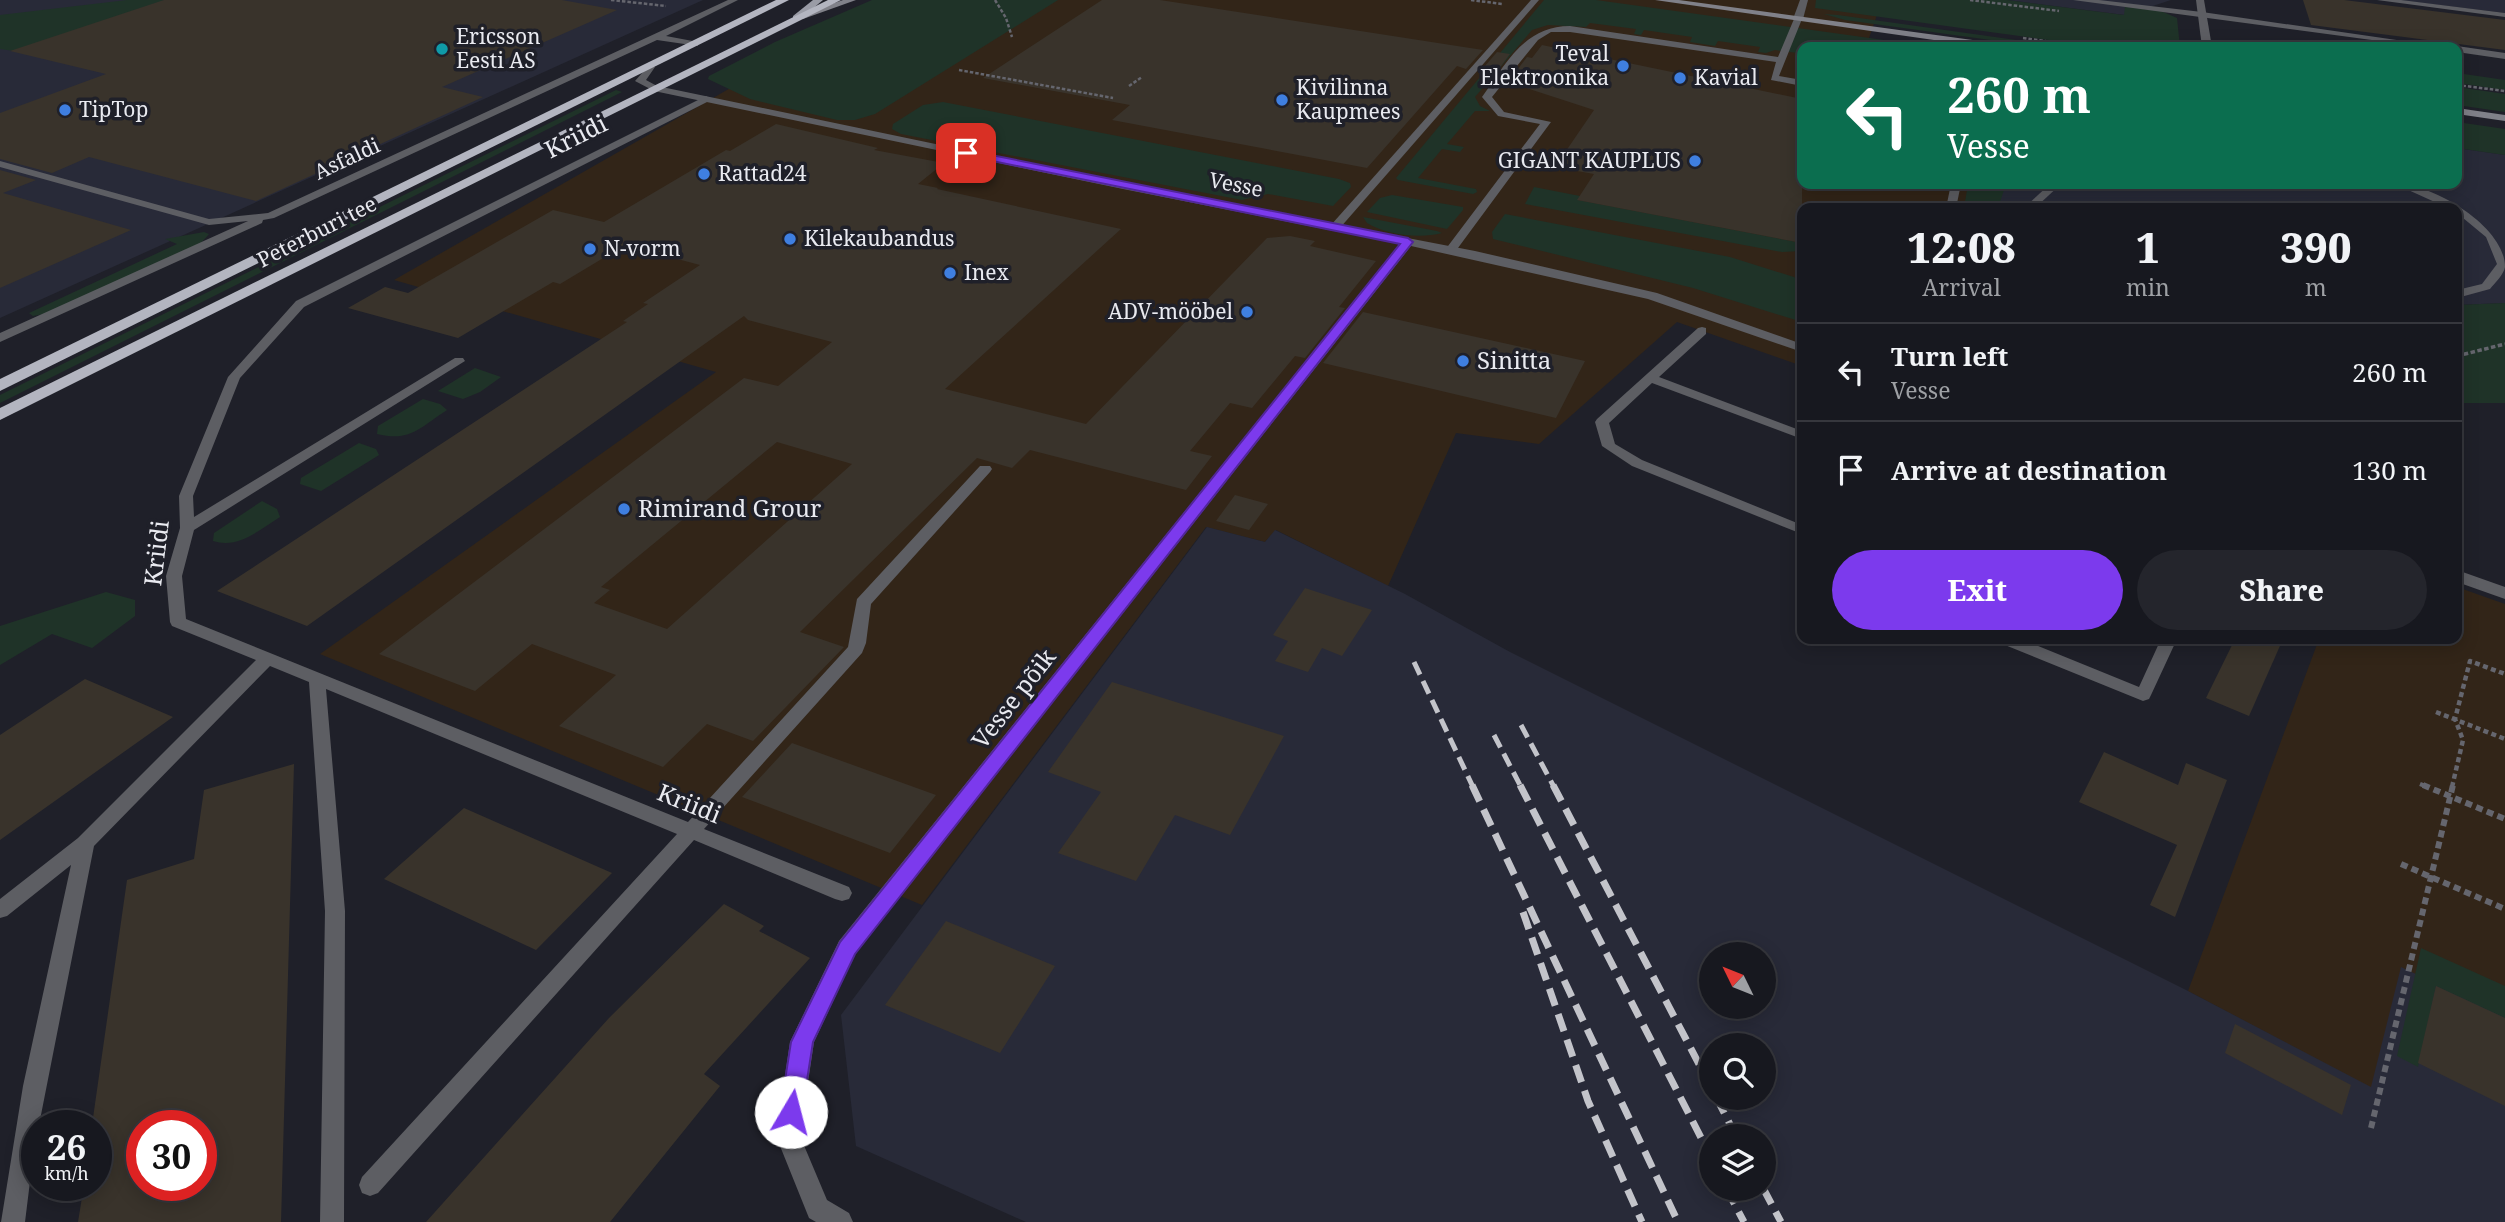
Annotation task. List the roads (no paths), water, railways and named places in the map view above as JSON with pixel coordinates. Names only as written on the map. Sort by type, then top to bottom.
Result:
[{"type":"highway","name":"Peterburi tee","points":[[0,386],[784,0]]},
{"type":"highway","name":"Peterburi tee","points":[[0,415],[654,88],[836,0]]},
{"type":"main road","points":[[796,18],[819,0]]},
{"type":"main road","points":[[796,18],[852,0]]},
{"type":"main road","points":[[1659,0],[1966,42]]},
{"type":"main road","points":[[2462,112],[2505,118]]},
{"type":"street","points":[[1798,19],[1804,0]]},
{"type":"street","points":[[2200,0],[2206,42]]},
{"type":"street","points":[[650,67],[640,81],[654,88]]},
{"type":"street","name":"Vesse","points":[[654,88],[1451,250],[1652,296],[1797,346]]},
{"type":"street","name":"Vesse põik","points":[[840,1222],[818,1209],[788,1136],[802,1042],[847,948],[1408,242]]},
{"type":"street","points":[[2462,578],[2505,593]]},
{"type":"lane","name":"Asfaldi","points":[[0,164],[209,222],[270,216],[734,0]]},
{"type":"lane","points":[[1335,228],[1535,0]]},
{"type":"lane","points":[[2077,0],[2405,42]]},
{"type":"lane","points":[[2381,0],[2505,15]]},
{"type":"lane","points":[[1797,82],[1774,78],[1798,19]]},
{"type":"lane","points":[[1451,250],[1546,122],[1501,114],[1487,97],[1533,40],[1544,32],[1557,28],[1570,29],[1781,60]]},
{"type":"lane","points":[[656,37],[695,44]]},
{"type":"lane","points":[[2462,51],[2505,56]]},
{"type":"lane","points":[[575,60],[597,64]]},
{"type":"lane","name":"Kriidi","points":[[706,99],[300,304],[234,377],[186,496],[187,528],[174,576],[178,622],[842,893]]},
{"type":"lane","points":[[0,174],[15,168]]},
{"type":"lane","points":[[2035,203],[2050,189]]},
{"type":"lane","points":[[2412,189],[2445,203]]},
{"type":"lane","points":[[2462,211],[2491,235],[2503,264],[2486,287],[2462,292]]},
{"type":"lane","points":[[2,336],[270,216]]},
{"type":"lane","points":[[1702,331],[1602,422],[1609,446],[1637,463],[1797,528]]},
{"type":"lane","points":[[187,528],[458,361]]},
{"type":"lane","points":[[1649,377],[1797,433]]},
{"type":"lane","points":[[370,1185],[856,649],[863,603],[985,468]]},
{"type":"lane","points":[[2018,644],[2143,695],[2167,644]]},
{"type":"lane","points":[[0,910],[85,843],[267,659]]},
{"type":"lane","points":[[317,679],[335,911],[332,1222]]},
{"type":"lane","points":[[13,1222],[34,1086],[85,843]]},
{"type":"railway","points":[[1414,662],[1473,787]]},
{"type":"railway","points":[[1521,725],[1554,787]]},
{"type":"railway","points":[[1494,735],[1521,787]]},
{"type":"railway","points":[[1472,785],[1678,1222]]},
{"type":"railway","points":[[1520,785],[1699,1134]]},
{"type":"railway","points":[[1553,785],[1699,1064]]},
{"type":"railway","points":[[1523,912],[1588,1101],[1642,1222]]},
{"type":"railway","points":[[1723,1110],[1730,1124]]},
{"type":"railway","points":[[1733,1201],[1744,1222]]},
{"type":"railway","points":[[1770,1201],[1781,1222]]},
{"type":"place","name":"Ericsson Eesti AS","points":[[442,49]]},
{"type":"place","name":"Teval Elektroonika","points":[[1623,66]]},
{"type":"place","name":"Kavial","points":[[1680,78]]},
{"type":"place","name":"Kivilinna Kaupmees","points":[[1282,100]]},
{"type":"place","name":"TipTop","points":[[65,110]]},
{"type":"place","name":"GIGANT KAUPLUS","points":[[1695,161]]},
{"type":"place","name":"Rattad24","points":[[704,174]]},
{"type":"place","name":"Kilekaubandus","points":[[790,239]]},
{"type":"place","name":"N-vorm","points":[[590,249]]},
{"type":"place","name":"Inex","points":[[950,273]]},
{"type":"place","name":"ADV-mööbel","points":[[1247,312]]},
{"type":"place","name":"Sinitta","points":[[1463,361]]},
{"type":"place","name":"Rimirand Grour","points":[[624,509]]}]
